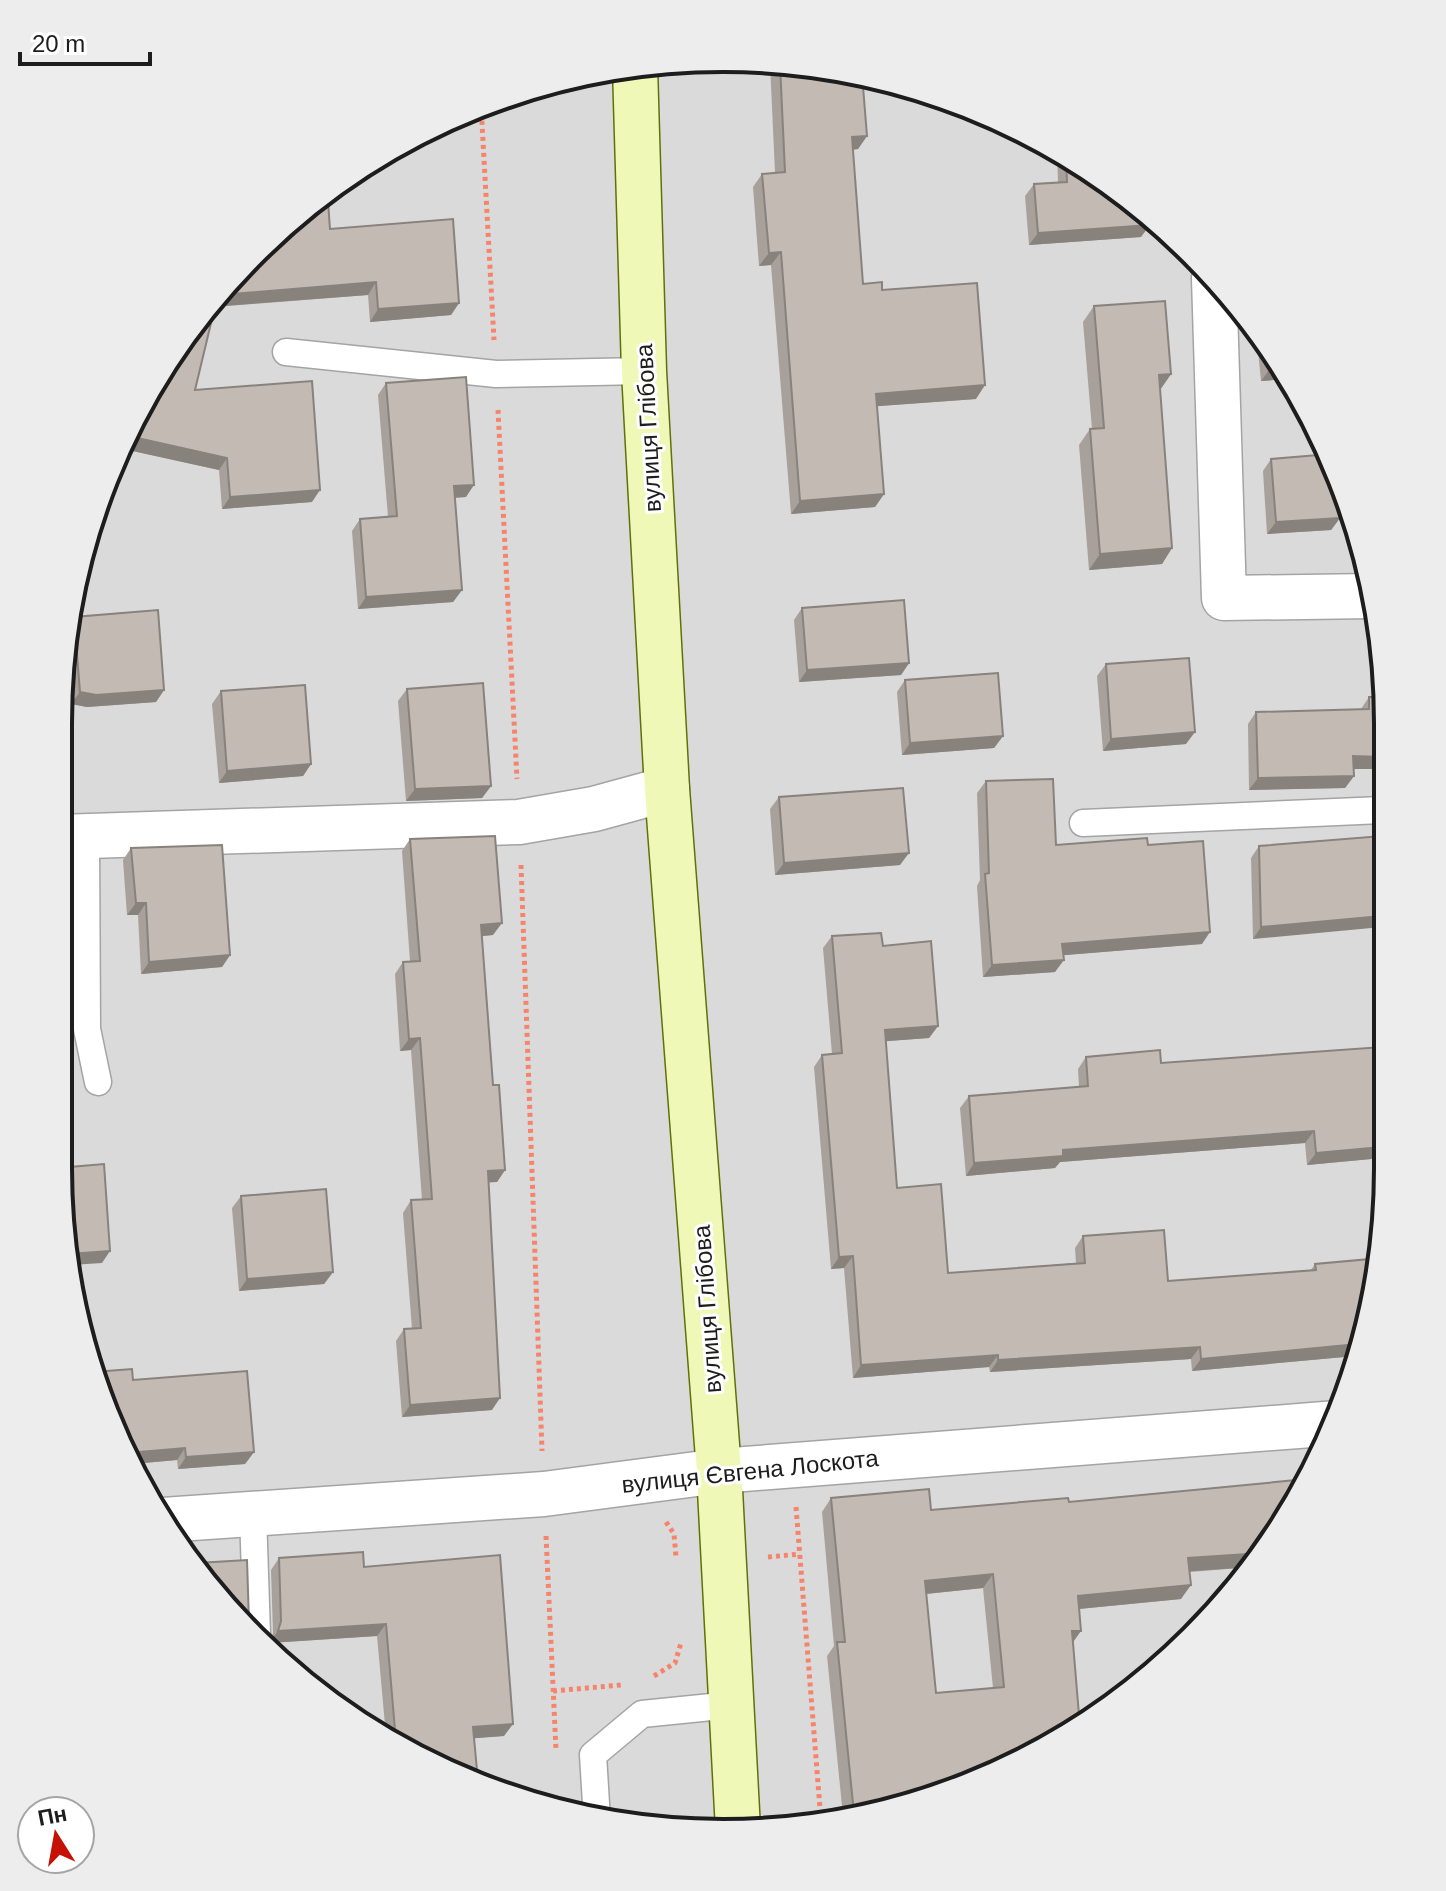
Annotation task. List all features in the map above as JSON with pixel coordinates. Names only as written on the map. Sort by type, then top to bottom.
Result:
[{"type":"main road","name":"вулиця Глібова","points":[[635,78],[644,371],[667,789],[719,1471],[737,1819]]},
{"type":"street","points":[[1215,297],[1224,598],[1361,596]]},
{"type":"street","points":[[72,838],[519,822],[594,809],[667,789]]},
{"type":"street","name":"вулиця Євгена Лоскота","points":[[175,1519],[544,1494],[719,1471],[1321,1424]]},
{"type":"lane","points":[[286,352],[496,374],[644,371]]},
{"type":"lane","points":[[1083,823],[1374,810]]},
{"type":"lane","points":[[72,838],[87,1029],[98,1082]]},
{"type":"lane","points":[[253,1514],[257,1621]]},
{"type":"lane","points":[[596,1806],[593,1755],[642,1714],[731,1705]]},
{"type":"path","points":[[482,119],[519,822],[556,1764]]},
{"type":"path","points":[[793,1465],[820,1811]]},
{"type":"path","points":[[768,1557],[800,1554]]},
{"type":"path","points":[[640,1680],[675,1663],[681,1645],[680,1632]]},
{"type":"path","points":[[553,1691],[627,1683]]},
{"type":"shaded area","points":[[680,73],[766,73],[808,78],[891,94],[932,107],[1011,139],[1048,159],[1085,182],[1152,234],[1212,294],[1239,327],[1287,398],[1324,474],[1352,555],[1368,638],[1374,723],[1373,1211],[1352,1336],[1324,1417],[1287,1494],[1264,1530],[1212,1597],[1152,1657],[1119,1684],[1048,1732],[972,1769],[891,1797],[766,1818],[680,1818],[596,1806],[514,1784],[435,1752],[361,1709],[294,1657],[234,1597],[182,1530],[139,1456],[107,1377],[85,1295],[73,1211],[73,680],[94,555],[139,435],[182,361],[234,294],[263,263],[327,207],[361,182],[435,139],[555,94]]},
{"type":"building","points":[[780,75],[863,88],[867,136],[852,137],[863,284],[882,282],[882,290],[977,283],[985,385],[876,394],[884,494],[800,501],[781,252],[769,253],[762,174],[785,172]]},
{"type":"building","points":[[1067,171],[1142,226],[1038,233],[1034,184],[1067,182]]},
{"type":"building","points":[[328,206],[330,229],[453,219],[459,303],[378,309],[376,282],[234,294],[294,234]]},
{"type":"building","points":[[1165,301],[1171,374],[1159,375],[1172,548],[1100,554],[1090,429],[1104,428],[1094,306]]},
{"type":"building","points":[[211,322],[195,390],[312,381],[320,490],[230,497],[227,458],[138,438],[159,397]]},
{"type":"building","points":[[466,377],[474,485],[454,486],[462,590],[366,597],[360,519],[397,516],[386,383]]},
{"type":"building","points":[[1316,455],[1340,518],[1276,522],[1271,459]]},
{"type":"building","points":[[904,600],[909,663],[807,670],[802,608]]},
{"type":"building","points":[[158,610],[164,690],[96,695],[80,692],[77,650],[82,616]]},
{"type":"building","points":[[1189,658],[1195,732],[1111,739],[1106,664]]},
{"type":"building","points":[[998,673],[1003,736],[910,743],[905,680]]},
{"type":"building","points":[[483,683],[491,786],[415,789],[407,689]]},
{"type":"building","points":[[305,685],[311,764],[227,771],[221,691]]},
{"type":"building","points":[[1369,697],[1373,697],[1374,757],[1353,756],[1354,776],[1258,778],[1256,712],[1369,709]]},
{"type":"building","points":[[1053,779],[1056,845],[1147,838],[1148,845],[1203,841],[1210,932],[1062,944],[1064,960],[992,965],[985,874],[989,873],[986,781]]},
{"type":"building","points":[[903,788],[909,853],[784,863],[779,797]]},
{"type":"building","points":[[495,836],[502,923],[481,925],[493,1085],[499,1085],[505,1170],[488,1171],[500,1398],[410,1405],[404,1329],[421,1328],[411,1200],[432,1199],[420,1038],[409,1039],[403,962],[420,961],[410,839]]},
{"type":"building","points":[[1374,837],[1374,917],[1261,927],[1259,846]]},
{"type":"building","points":[[222,845],[230,955],[149,962],[146,903],[136,903],[131,848]]},
{"type":"building","points":[[881,933],[883,946],[931,941],[938,1026],[885,1030],[897,1188],[941,1184],[948,1273],[1085,1263],[1083,1236],[1164,1230],[1168,1281],[1316,1270],[1315,1264],[1367,1259],[1349,1345],[1201,1359],[1200,1347],[998,1360],[998,1355],[861,1365],[853,1256],[839,1257],[822,1055],[842,1053],[832,936]]},
{"type":"building","points":[[1374,1048],[1374,1148],[1316,1153],[1314,1131],[1063,1150],[1063,1156],[974,1163],[969,1096],[1088,1086],[1086,1057],[1160,1050],[1161,1063]]},
{"type":"building","points":[[104,1164],[110,1251],[78,1253],[72,1167]]},
{"type":"building","points":[[326,1189],[333,1272],[247,1279],[241,1196]]},
{"type":"building","points":[[132,1369],[133,1380],[247,1371],[254,1452],[186,1457],[185,1448],[137,1452],[105,1371]]},
{"type":"building","points":[[1294,1480],[1246,1554],[1188,1558],[1191,1585],[1078,1596],[1081,1631],[1072,1631],[1079,1713],[1011,1752],[972,1769],[891,1797],[853,1805],[837,1642],[845,1642],[831,1498],[929,1489],[931,1510],[1068,1498],[1069,1502]],"holes":[[[993,1574],[1004,1687],[936,1693],[925,1581]]]},
{"type":"building","points":[[363,1552],[364,1567],[500,1555],[513,1724],[473,1727],[477,1770],[395,1731],[386,1624],[278,1631],[281,1621],[279,1558]]},
{"type":"building","points":[[247,1560],[249,1613],[234,1597],[206,1563]]}]
